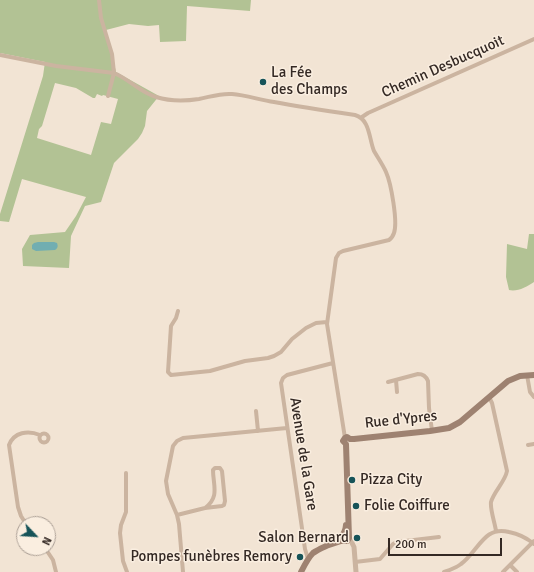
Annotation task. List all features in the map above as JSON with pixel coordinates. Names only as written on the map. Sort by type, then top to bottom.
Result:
[{"type":"main road","name":"Rue d'Ypres","points":[[347,440],[448,428],[458,424],[508,381],[518,376],[534,375]]},
{"type":"main road","points":[[301,572],[308,559],[314,553],[339,539],[346,538],[348,501],[347,440]]},
{"type":"street","points":[[98,0],[101,18],[112,54],[114,73],[108,96]]},
{"type":"street","name":"Chemin Desbucquoit","points":[[362,117],[534,39]]},
{"type":"street","points":[[0,55],[52,66],[114,73],[148,93],[161,98],[189,100],[221,94],[234,94],[362,117],[366,123],[374,150],[388,176],[393,198],[395,232],[389,240],[343,251],[337,255],[327,322],[347,440]]},
{"type":"street","points":[[178,311],[171,326],[168,370],[171,375],[210,371],[245,361],[274,356],[282,352],[292,339],[306,328],[314,323],[327,322]]},
{"type":"street","name":"Avenue de la Gare","points":[[308,559],[305,549],[280,385],[285,376],[333,363]]},
{"type":"street","points":[[388,382],[418,374],[422,374],[426,378],[428,381],[428,403],[432,431]]},
{"type":"street","points":[[527,375],[530,392],[534,397]]},
{"type":"street","points":[[396,380],[397,392]]},
{"type":"street","points":[[489,397],[492,403],[507,469],[506,475],[491,503],[496,531]]},
{"type":"street","points":[[256,411],[258,431]]},
{"type":"street","points":[[183,572],[179,524],[177,515],[168,494],[166,481],[173,448],[176,442],[183,438],[287,428]]},
{"type":"street","points":[[22,516],[18,507],[9,445],[14,437],[21,433],[31,432],[40,435]]},
{"type":"street","points":[[528,445],[534,444]]},
{"type":"street","points":[[177,515],[205,508],[222,506],[225,504],[222,471],[220,468],[215,468],[213,470],[214,495],[212,501],[205,508]]},
{"type":"street","points":[[126,474],[126,512],[120,533],[123,561],[127,572]]},
{"type":"street","points":[[444,572],[462,564],[487,536],[496,531],[507,531],[525,537],[534,543],[504,572]]},
{"type":"street","points":[[355,559],[380,559],[393,544],[397,542],[439,537]]},
{"type":"street","points":[[346,538],[355,559],[356,572]]},
{"type":"street","points":[[50,556],[56,572]]},
{"type":"street","points":[[510,565],[517,572]]},
{"type":"green space","points":[[0,0],[251,0],[250,11],[187,6],[186,41],[160,42],[159,25],[148,26],[129,24],[106,30],[116,72],[159,96],[147,111],[145,126],[138,139],[114,163],[101,202],[85,206],[71,236],[69,268],[23,266],[22,249],[30,235],[65,232],[76,216],[86,197],[22,179],[9,222],[0,221],[0,214],[43,76],[45,62],[0,53]],"holes":[[[55,83],[76,88],[93,98],[95,98],[97,94],[118,99],[111,124],[101,122],[91,155],[37,138]]]},
{"type":"green space","points":[[529,234],[534,234],[534,282],[522,289],[509,290],[506,277],[507,244],[527,249]]},
{"type":"water","points":[[38,242],[54,242],[57,243],[58,247],[55,250],[36,251],[32,249],[32,245]]},
{"type":"place","name":"La Fée des Champs","points":[[263,82]]},
{"type":"place","name":"Pizza City","points":[[352,480]]},
{"type":"place","name":"Folie Coiffure","points":[[356,506]]},
{"type":"place","name":"Salon Bernard","points":[[357,538]]},
{"type":"place","name":"Pompes funèbres Remory","points":[[300,557]]}]
